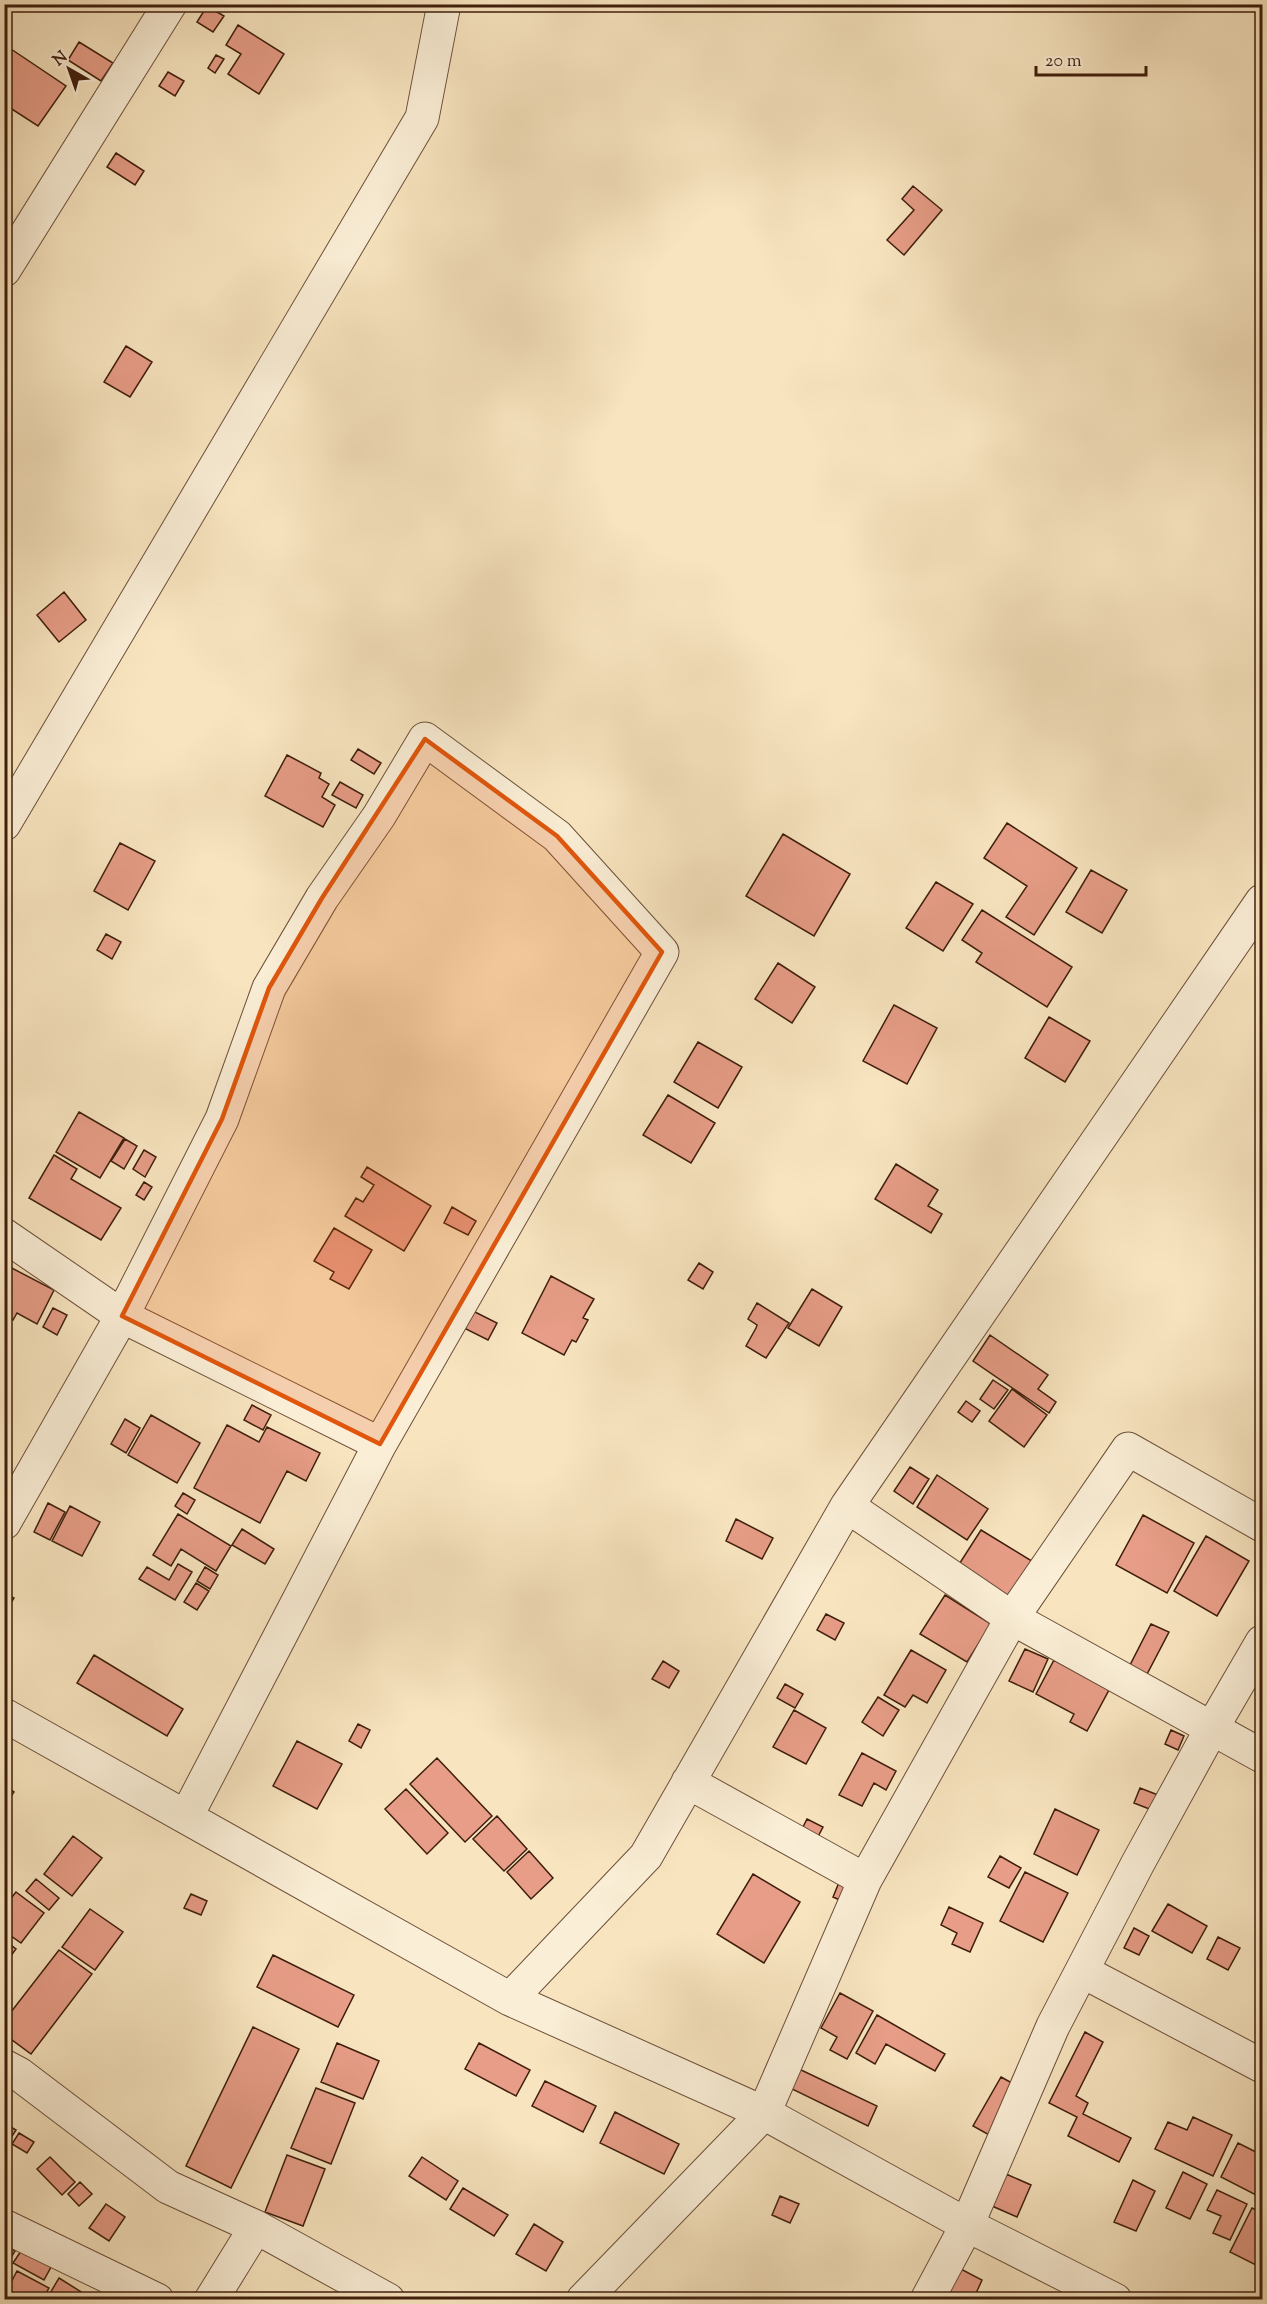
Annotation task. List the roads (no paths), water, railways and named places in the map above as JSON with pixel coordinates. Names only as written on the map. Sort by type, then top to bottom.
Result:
[{"type":"street","points":[[4,270],[170,4]]},
{"type":"street","points":[[4,824],[422,118],[444,4]]},
{"type":"street","points":[[4,1522],[122,1316],[222,1119],[269,988],[322,898],[379,816],[425,739],[557,836],[662,952],[380,1444],[186,1817]]},
{"type":"street","points":[[510,2000],[646,1856],[847,1506],[1263,901]]},
{"type":"street","points":[[4,1235],[122,1316],[380,1444]]},
{"type":"street","points":[[583,2300],[764,2113],[865,1880],[1012,1618],[1128,1449],[1263,1525]]},
{"type":"street","points":[[847,1506],[1012,1618],[1263,1756]]},
{"type":"street","points":[[927,2300],[967,2225],[1053,2025],[1212,1728],[1263,1642]]},
{"type":"street","points":[[4,1715],[510,2000],[764,2113],[967,2225],[1115,2300]]},
{"type":"street","points":[[688,1782],[865,1880]]},
{"type":"street","points":[[1082,1971],[1263,2066]]},
{"type":"street","points":[[4,2066],[19,2074],[168,2187],[256,2226],[388,2300]]},
{"type":"street","points":[[4,2226],[158,2300]]},
{"type":"street","points":[[211,2300],[256,2226]]}]
